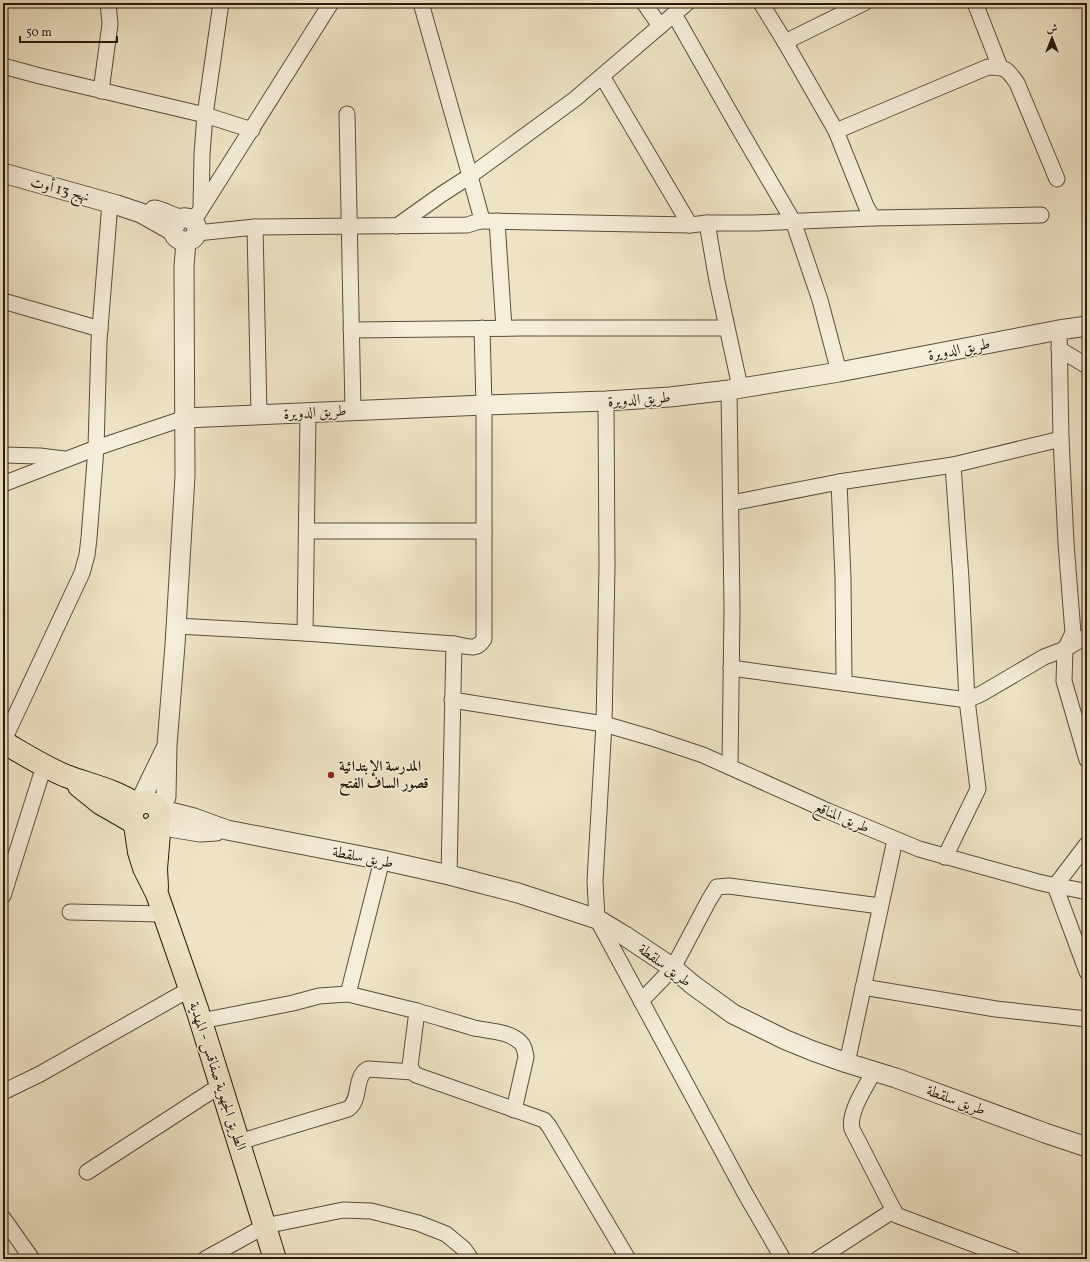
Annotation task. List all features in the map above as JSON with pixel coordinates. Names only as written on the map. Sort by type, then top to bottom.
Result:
[{"type":"main road","points":[[3,742],[44,766],[126,797],[146,815]]},
{"type":"main road","name":"الطريق الجهوية صفاقس - المهدية","points":[[146,815],[140,852],[144,868],[160,904],[201,1021],[275,1259]]},
{"type":"street","points":[[101,91],[110,24],[108,3]]},
{"type":"street","points":[[146,815],[166,797],[167,745],[174,660],[185,476],[184,266],[188,225],[202,154],[205,115],[221,3]]},
{"type":"street","points":[[188,225],[252,130],[331,3]]},
{"type":"street","points":[[421,3],[481,216],[480,221]]},
{"type":"street","points":[[644,3],[660,26]]},
{"type":"street","points":[[397,226],[470,176],[576,98],[687,3]]},
{"type":"street","points":[[761,3],[836,131],[872,218]]},
{"type":"street","points":[[785,42],[864,3]]},
{"type":"street","points":[[975,3],[1000,67]]},
{"type":"street","points":[[674,14],[793,221],[820,300],[839,372]]},
{"type":"street","points":[[3,66],[205,115],[252,130]]},
{"type":"street","points":[[836,131],[988,67],[1000,67],[1009,71],[1017,83],[1057,179]]},
{"type":"street","points":[[602,76],[690,225]]},
{"type":"street","points":[[347,114],[348,226],[353,410]]},
{"type":"street","name":"نهج 13 أوت","points":[[3,173],[188,225]]},
{"type":"street","points":[[3,742],[82,573],[87,555],[96,448],[100,329],[113,204]]},
{"type":"street","points":[[188,225],[255,227],[397,226],[467,225],[480,221],[690,225],[707,223],[872,218],[1041,215]]},
{"type":"street","points":[[497,221],[504,328]]},
{"type":"street","points":[[707,223],[735,388],[730,503],[732,610],[730,767]]},
{"type":"street","points":[[255,227],[259,414]]},
{"type":"street","points":[[3,301],[100,329]]},
{"type":"street","name":"طريق الدويرة","points":[[185,418],[353,410],[606,401],[670,397],[839,372],[1087,326]]},
{"type":"street","points":[[351,330],[482,328],[726,328]]},
{"type":"street","points":[[176,626],[305,633],[454,644],[476,648],[480,646],[484,639],[484,405],[482,328]]},
{"type":"street","points":[[1059,330],[1061,439],[1066,542],[1073,633],[1065,649],[1064,681],[1087,760]]},
{"type":"street","points":[[1059,349],[1087,366]]},
{"type":"street","points":[[606,401],[607,567],[604,724],[595,881],[597,919],[746,1195],[783,1259]]},
{"type":"street","points":[[305,633],[308,412]]},
{"type":"street","points":[[3,484],[96,448],[185,418]]},
{"type":"street","points":[[730,503],[839,482],[953,465],[1061,439]]},
{"type":"street","points":[[3,455],[40,456],[67,459]]},
{"type":"street","points":[[945,857],[978,789],[967,700],[961,579],[953,465]]},
{"type":"street","points":[[839,482],[843,578],[844,684]]},
{"type":"street","points":[[307,531],[484,531]]},
{"type":"street","points":[[731,668],[967,700],[981,694],[1044,657],[1065,649],[1087,636]]},
{"type":"street","points":[[449,875],[454,644]]},
{"type":"street","name":"طريق المناقع","points":[[452,700],[604,724],[652,738],[703,755],[918,849],[1055,886],[1064,886],[1087,892]]},
{"type":"street","points":[[3,896],[8,862],[44,766]]},
{"type":"street","name":"طريق سلقطة","points":[[146,815],[200,832],[227,830],[382,860],[449,875],[518,893],[597,919],[673,968],[693,985],[733,1014],[786,1040],[847,1063],[909,1082],[1045,1133],[1087,1147]]},
{"type":"street","points":[[847,1063],[895,840]]},
{"type":"street","points":[[1087,844],[1055,886],[1087,972]]},
{"type":"street","points":[[348,994],[382,860]]},
{"type":"street","points":[[641,1001],[673,968],[708,900],[717,887],[729,886],[880,906]]},
{"type":"street","points":[[70,912],[160,904]]},
{"type":"street","points":[[863,987],[996,1009],[1087,1019]]},
{"type":"street","points":[[3,1092],[46,1071],[190,989]]},
{"type":"street","points":[[201,1021],[293,1003],[319,996],[348,994],[511,1036],[521,1043],[525,1050],[526,1057],[514,1110]]},
{"type":"street","points":[[412,1072],[410,1066],[417,1011]]},
{"type":"street","points":[[239,1142],[352,1107],[362,1073],[368,1068],[412,1072],[544,1120],[628,1259]]},
{"type":"street","points":[[874,1071],[852,1113],[850,1122],[852,1129],[896,1215],[1004,1258]]},
{"type":"street","points":[[87,1172],[221,1085]]},
{"type":"street","points":[[204,1259],[265,1226],[343,1210],[371,1211],[418,1223],[446,1234],[464,1249],[471,1259]]},
{"type":"street","points":[[818,1259],[894,1210]]},
{"type":"street","points":[[3,1218],[32,1259]]},
{"type":"place","name":"المدرسة الإبتدائية قصور الساف الفتح","points":[[331,775]]}]
